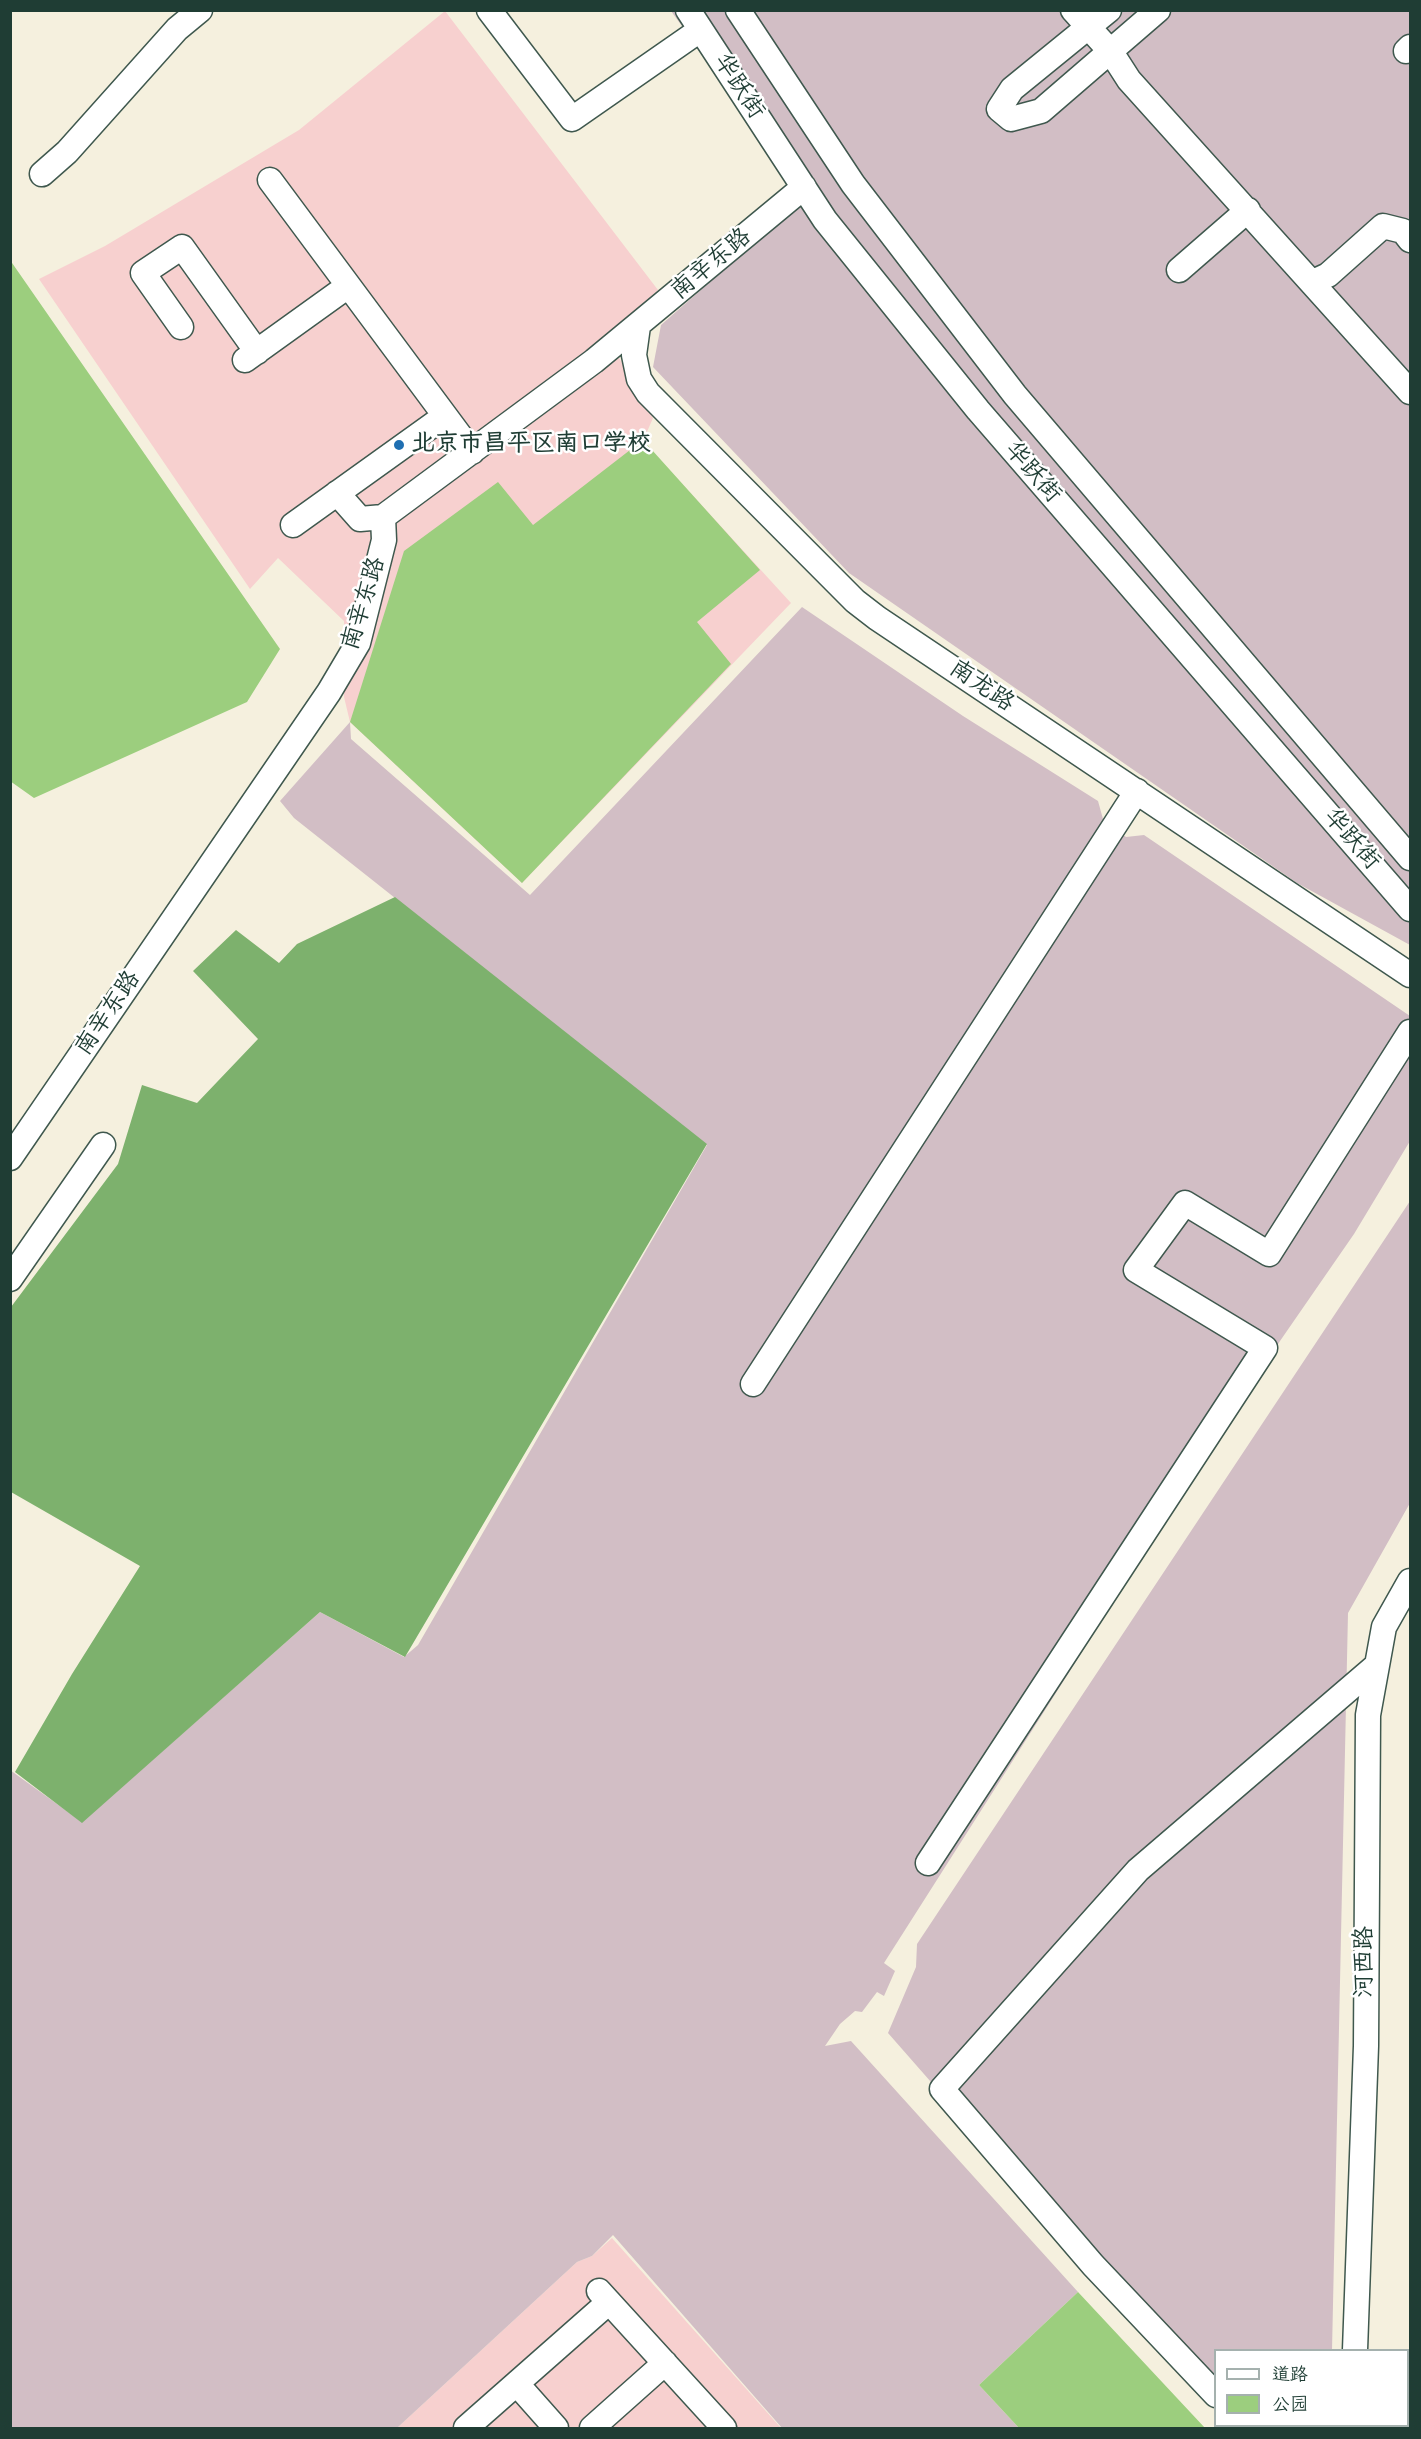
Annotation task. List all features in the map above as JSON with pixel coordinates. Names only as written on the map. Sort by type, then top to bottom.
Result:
[{"type":"street","points":[[42,174],[67,152],[177,29],[200,10]]},
{"type":"street","points":[[489,10],[572,119],[694,20]]},
{"type":"street","name":"华跃街","points":[[738,10],[853,184],[1015,394],[1410,858]]},
{"type":"street","points":[[1109,10],[1081,19],[1012,89],[999,109],[1011,119],[1041,111],[1158,10]]},
{"type":"street","points":[[1081,19],[1111,52],[1129,80],[1410,392]]},
{"type":"street","name":"华跃街","points":[[694,20],[825,220],[978,410],[1410,909]]},
{"type":"street","points":[[270,180],[471,452]]},
{"type":"street","name":"南辛东路","points":[[10,1158],[329,692],[358,643],[384,540],[383,517],[638,326],[804,188]]},
{"type":"street","points":[[1179,270],[1248,210]]},
{"type":"street","points":[[1313,282],[1328,275],[1383,226],[1403,231],[1410,240]]},
{"type":"street","points":[[181,327],[143,273],[182,247],[251,356],[348,286]]},
{"type":"street","name":"南龙路","points":[[638,326],[634,355],[639,379],[648,393],[838,586],[877,618],[1410,975]]},
{"type":"street","points":[[293,525],[445,416]]},
{"type":"street","points":[[337,493],[360,519],[383,517]]},
{"type":"street","points":[[753,1384],[1137,791]]},
{"type":"street","points":[[928,1863],[1265,1348],[1136,1270],[1185,1203],[1269,1254],[1410,1032]]},
{"type":"street","points":[[10,1279],[103,1145]]},
{"type":"street","name":"河西路","points":[[1355,2349],[1366,2046],[1368,1715],[1384,1627],[1410,1581]]},
{"type":"street","points":[[1214,2394],[1093,2265],[942,2089],[1138,1870],[1377,1665]]},
{"type":"street","points":[[466,2428],[517,2384],[603,2296],[724,2428]]},
{"type":"street","points":[[592,2428],[664,2363]]},
{"type":"street","points":[[517,2384],[556,2428]]},
{"type":"shaded area","name":"北京市昌平区南口学校","points":[[445,11],[658,290],[640,308],[617,354],[653,418],[643,441],[791,603],[522,883],[350,722],[344,697],[344,621],[278,558],[250,589],[39,279],[105,246],[299,130]]},
{"type":"shaded area","points":[[671,11],[1410,11],[1410,945],[1297,883],[849,573],[653,367],[661,325],[802,201],[790,175]]},
{"type":"shaded area","points":[[802,607],[963,716],[1098,801],[1103,819],[1126,837],[1144,835],[1410,1016],[1410,1141],[1354,1234],[1280,1341],[884,1963],[895,1971],[884,1996],[877,1992],[862,2012],[855,2011],[840,2024],[825,2046],[851,2041],[1078,2292],[979,2385],[1019,2428],[782,2428],[613,2235],[592,2256],[577,2262],[397,2428],[11,2428],[10,1770],[82,1822],[320,1612],[404,1657],[418,1645],[707,1145],[294,818],[280,801],[350,722],[351,739],[530,895]]},
{"type":"shaded area","points":[[1410,1201],[1410,1503],[1348,1613],[1332,2349],[1214,2349],[1214,2405],[888,2033],[916,1967],[917,1944]]},
{"type":"shaded area","points":[[612,2238],[781,2428],[397,2428],[577,2262],[592,2256]]},
{"type":"green space","points":[[10,260],[280,649],[247,702],[34,798],[10,781]]},
{"type":"green space","points":[[643,440],[760,570],[697,622],[731,664],[522,883],[350,722],[404,551],[498,482],[533,525]]},
{"type":"green space","points":[[395,897],[707,1144],[405,1657],[320,1612],[82,1823],[15,1772],[72,1674],[140,1566],[11,1492],[11,1307],[118,1164],[142,1085],[197,1103],[258,1039],[193,971],[236,930],[279,963],[297,944]]},
{"type":"green space","points":[[1078,2292],[1205,2428],[1019,2428],[979,2385]]},
{"type":"place","name":"北京市昌平区南口学校","points":[[399,445]]}]
